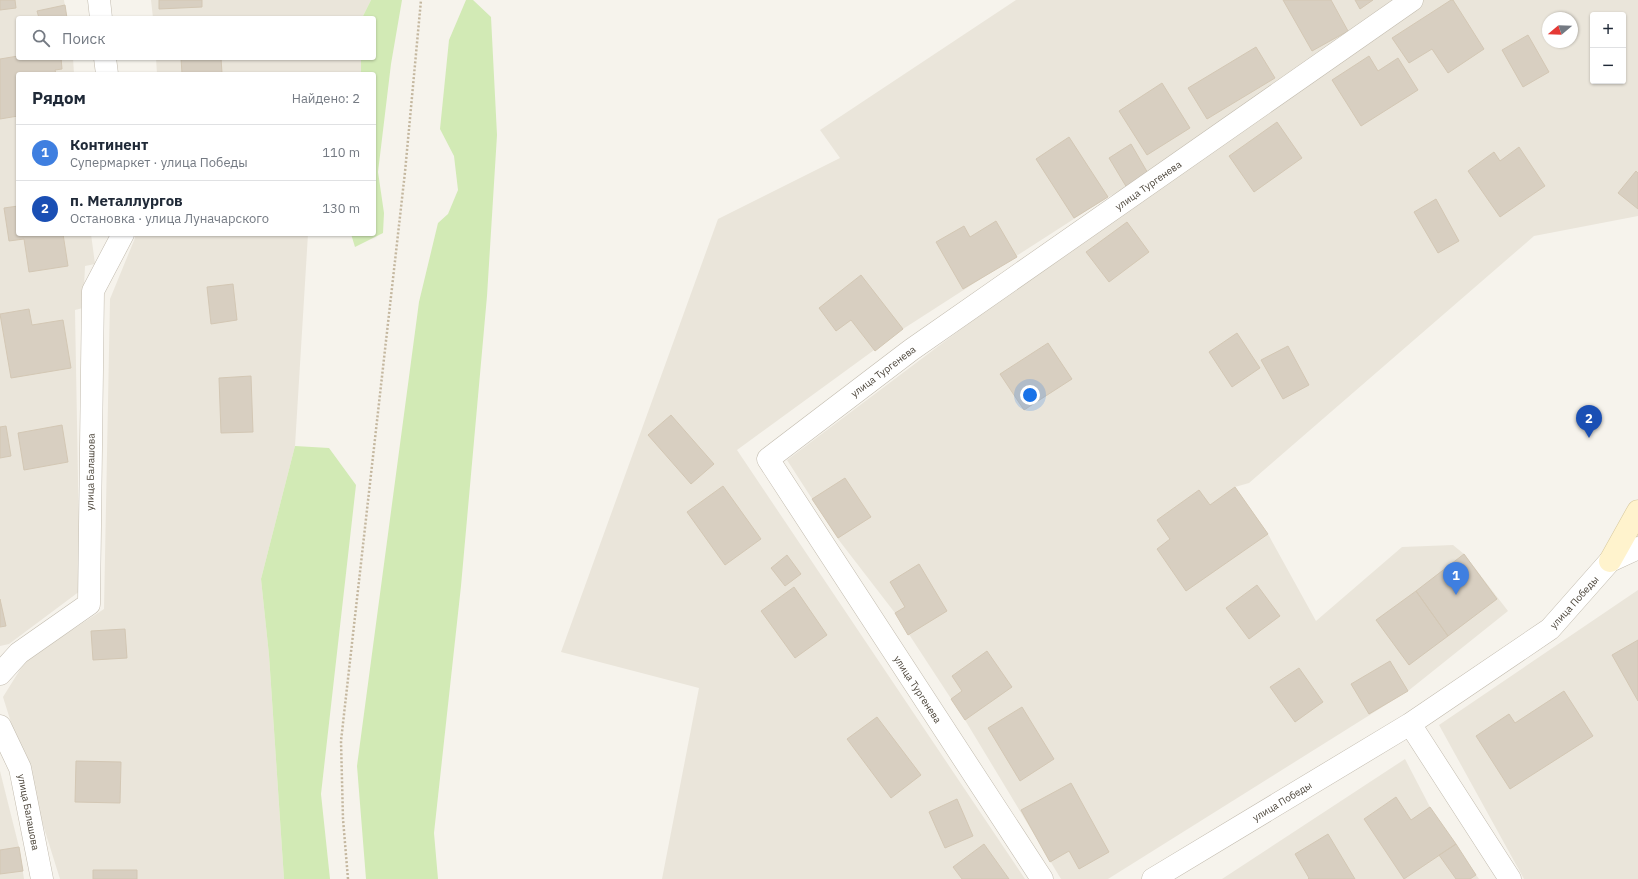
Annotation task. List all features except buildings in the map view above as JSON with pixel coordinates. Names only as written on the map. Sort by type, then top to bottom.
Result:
[{"type":"street","points":[[99,0],[101,16]]},
{"type":"street","name":"улица Тургенева","points":[[1042,879],[768,459],[911,350],[1412,0]]},
{"type":"street","points":[[105,60],[107,72]]},
{"type":"street","name":"улица Балашова","points":[[0,674],[19,653],[89,604],[92,291],[122,236]]},
{"type":"street","points":[[1610,561],[1638,511]]},
{"type":"street","name":"улица Победы","points":[[1154,879],[1410,724],[1550,629],[1610,561],[1638,548]]},
{"type":"street","points":[[1410,724],[1510,879]]},
{"type":"street","name":"улица Балашова","points":[[0,726],[20,768],[42,879]]},
{"type":"path","points":[[348,879],[343,819],[341,741],[403,188],[421,0]]},
{"type":"shaded area","points":[[0,0],[64,0],[67,16],[16,16],[16,60],[73,60],[74,72],[16,72],[16,236],[91,236],[95,264],[85,266],[83,308],[75,310],[80,591],[9,644],[0,646]]},
{"type":"shaded area","points":[[151,0],[371,0],[363,16],[153,16]]},
{"type":"shaded area","points":[[1016,0],[1405,0],[1127,188],[1108,197],[903,329],[737,450],[1025,879],[662,879],[699,688],[561,652],[718,219],[840,158],[820,130]]},
{"type":"shaded area","points":[[1423,0],[1638,0],[1638,216],[1534,236],[1249,483],[1235,487],[1268,534],[1316,621],[1402,547],[1453,545],[1464,554],[1508,611],[1408,691],[1108,879],[1061,879],[965,720],[895,613],[838,539],[787,460],[1009,293]]},
{"type":"shaded area","points":[[156,60],[361,60],[361,72],[157,72]]},
{"type":"shaded area","points":[[135,236],[308,236],[295,446],[261,579],[269,655],[284,879],[60,879],[3,697],[26,660],[104,609],[110,299]]},
{"type":"shaded area","points":[[1638,590],[1638,879],[1524,879],[1439,725]]},
{"type":"shaded area","points":[[1405,759],[1430,807],[1479,879],[1222,879]]},
{"type":"shaded area","points":[[0,771],[19,847],[24,879],[0,879]]},
{"type":"green space","points":[[371,0],[402,0],[391,64],[378,172],[384,213],[383,233],[355,247],[352,236],[376,236],[376,72],[361,72],[361,60],[376,60],[376,16],[363,16]]},
{"type":"green space","points":[[466,0],[473,0],[491,17],[497,135],[487,296],[461,586],[434,833],[438,879],[366,879],[357,766],[419,302],[438,223],[448,214],[458,190],[454,156],[440,129],[449,40]]},
{"type":"green space","points":[[295,446],[329,448],[356,485],[321,794],[330,879],[284,879],[269,655],[261,579]]},
{"type":"place","name":"п. Металлургов","points":[[1589,438]]},
{"type":"place","name":"Континент","points":[[1456,595]]}]
